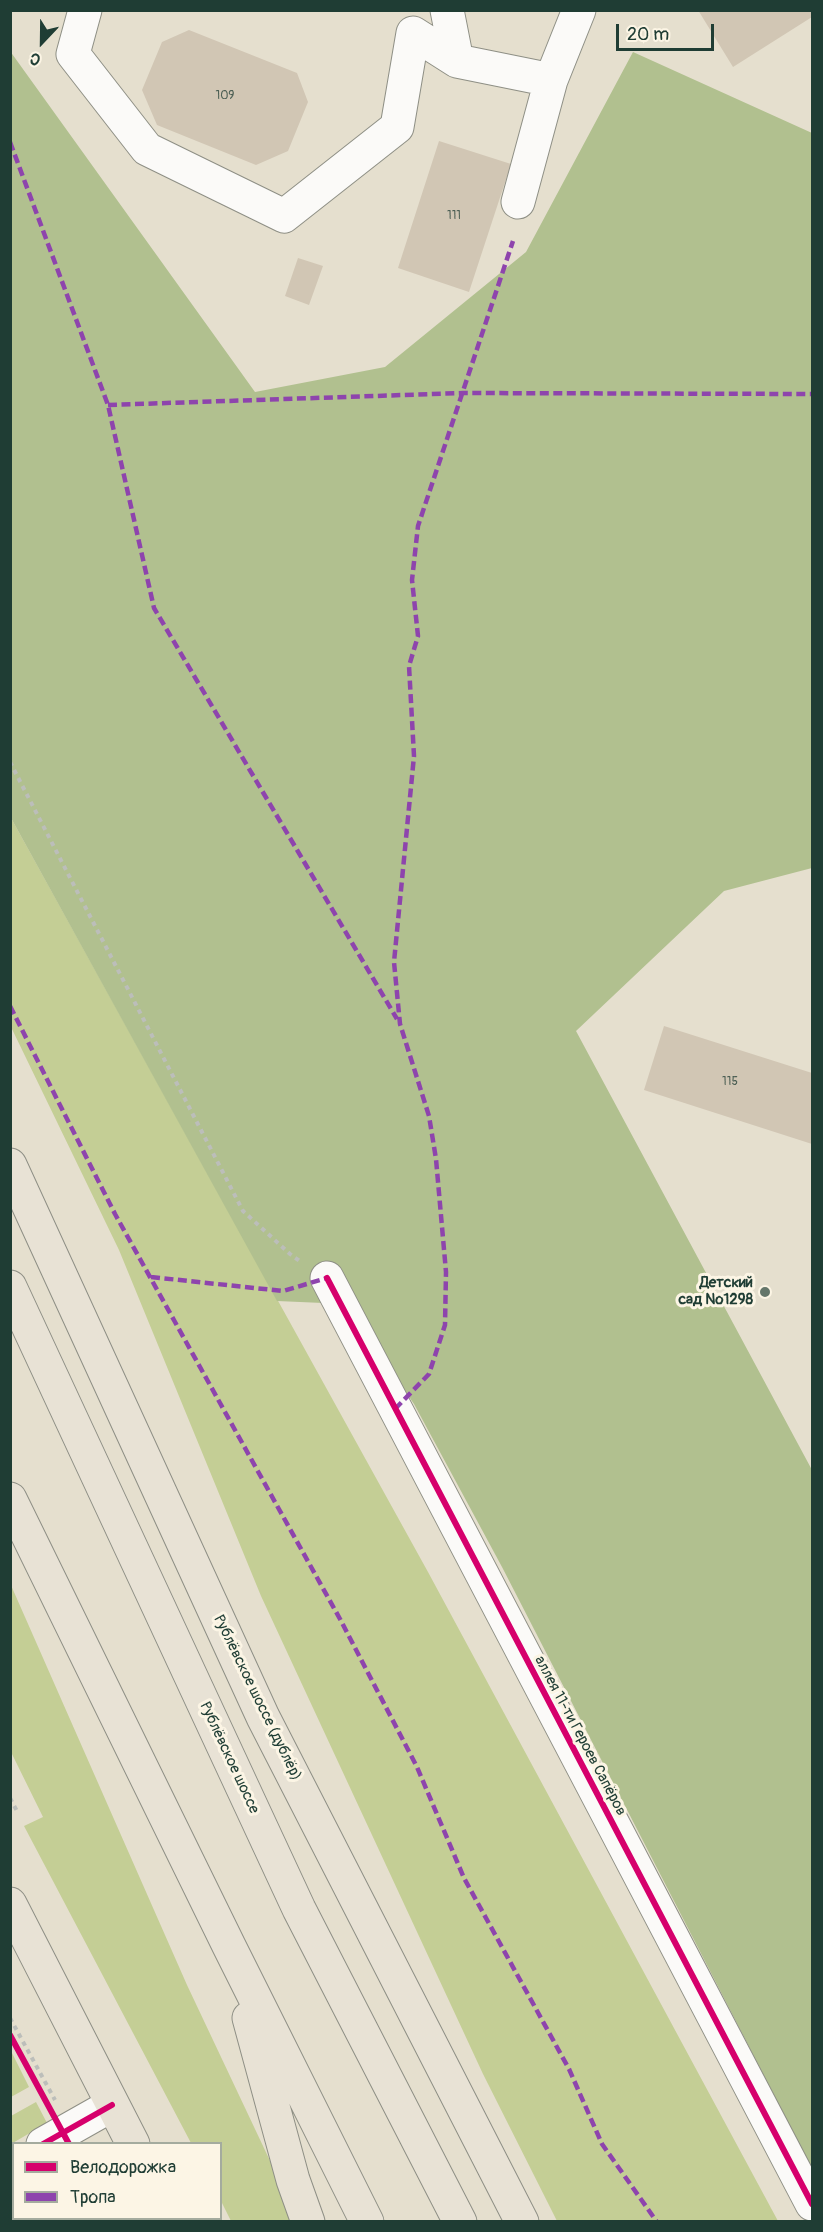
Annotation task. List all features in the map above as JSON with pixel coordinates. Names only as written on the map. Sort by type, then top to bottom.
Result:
[{"type":"main road","name":"Рублёвское шоссе (дублёр)","points":[[10,1165],[263,1717],[522,2222]]},
{"type":"main road","name":"Рублёвское шоссе","points":[[10,1287],[299,1909],[460,2222]]},
{"type":"main road","points":[[10,1499],[367,2222]]},
{"type":"main road","points":[[10,1904],[132,2142]]},
{"type":"main road","points":[[229,1946],[293,2180],[308,2222]]},
{"type":"street","points":[[85,10],[73,54],[147,149],[284,216],[397,127],[413,33],[457,61],[551,80]]},
{"type":"street","points":[[447,10],[457,61]]},
{"type":"street","points":[[518,202],[551,80],[579,10]]},
{"type":"street","name":"аллея 11-ти Героев Сапёров","points":[[327,1278],[813,2204]]},
{"type":"street","points":[[56,2136],[112,2105]]},
{"type":"path","points":[[10,762],[243,1210],[290,1254],[327,1278]]},
{"type":"path","points":[[10,1798],[18,1813]]},
{"type":"path","points":[[10,2018],[56,2136]]},
{"type":"path","points":[[10,2035],[16,2045]]},
{"type":"green space","points":[[10,51],[255,392],[385,367],[526,252],[633,52],[812,133],[812,868],[724,891],[576,1031],[812,1470],[812,2169],[502,1567],[414,1404],[346,1304],[277,1301],[11,818]]},
{"type":"green space","points":[[11,818],[428,1572],[778,2221],[557,2221],[483,2074],[261,1596],[119,1250],[11,1027]]},
{"type":"green space","points":[[10,1583],[187,1985],[280,2182],[293,2221],[231,2221],[222,2203],[222,2142],[190,2142],[24,1826],[43,1817],[11,1752]]},
{"type":"green space","points":[[11,2051],[29,2087],[10,2097]]},
{"type":"green space","points":[[36,2102],[47,2123],[11,2144],[11,2116]]},
{"type":"green space","points":[[12,2177],[12,2220],[101,2221],[11,2221],[10,2178]]},
{"type":"building","points":[[698,10],[812,10],[812,17],[733,67]]},
{"type":"building","points":[[189,30],[297,73],[308,102],[288,151],[256,165],[157,125],[142,90],[162,42]]},
{"type":"building","points":[[439,141],[511,164],[469,292],[398,268]]},
{"type":"building","points":[[298,258],[323,266],[309,305],[285,296]]},
{"type":"building","points":[[664,1026],[812,1073],[812,1144],[644,1090]]},
{"type":"marked path","points":[[10,142],[108,405],[154,608],[397,1019]]},
{"type":"marked path","points":[[395,1409],[429,1374],[445,1325],[446,1272],[436,1159],[429,1116],[400,1024],[394,962],[414,756],[409,666],[418,636],[412,580],[418,526],[513,241]]},
{"type":"marked path","points":[[108,405],[463,393],[812,394]]},
{"type":"marked path","points":[[10,1006],[115,1214],[340,1619],[417,1767],[464,1878],[569,2069],[602,2144],[657,2222]]},
{"type":"marked path","points":[[151,1277],[283,1291],[327,1278]]},
{"type":"cycle path","points":[[327,1278],[812,2204]]},
{"type":"cycle path","points":[[10,2035],[68,2142]]},
{"type":"cycle path","points":[[47,2142],[112,2105]]},
{"type":"place","name":"Детский сад №1298","points":[[765,1292]]}]
